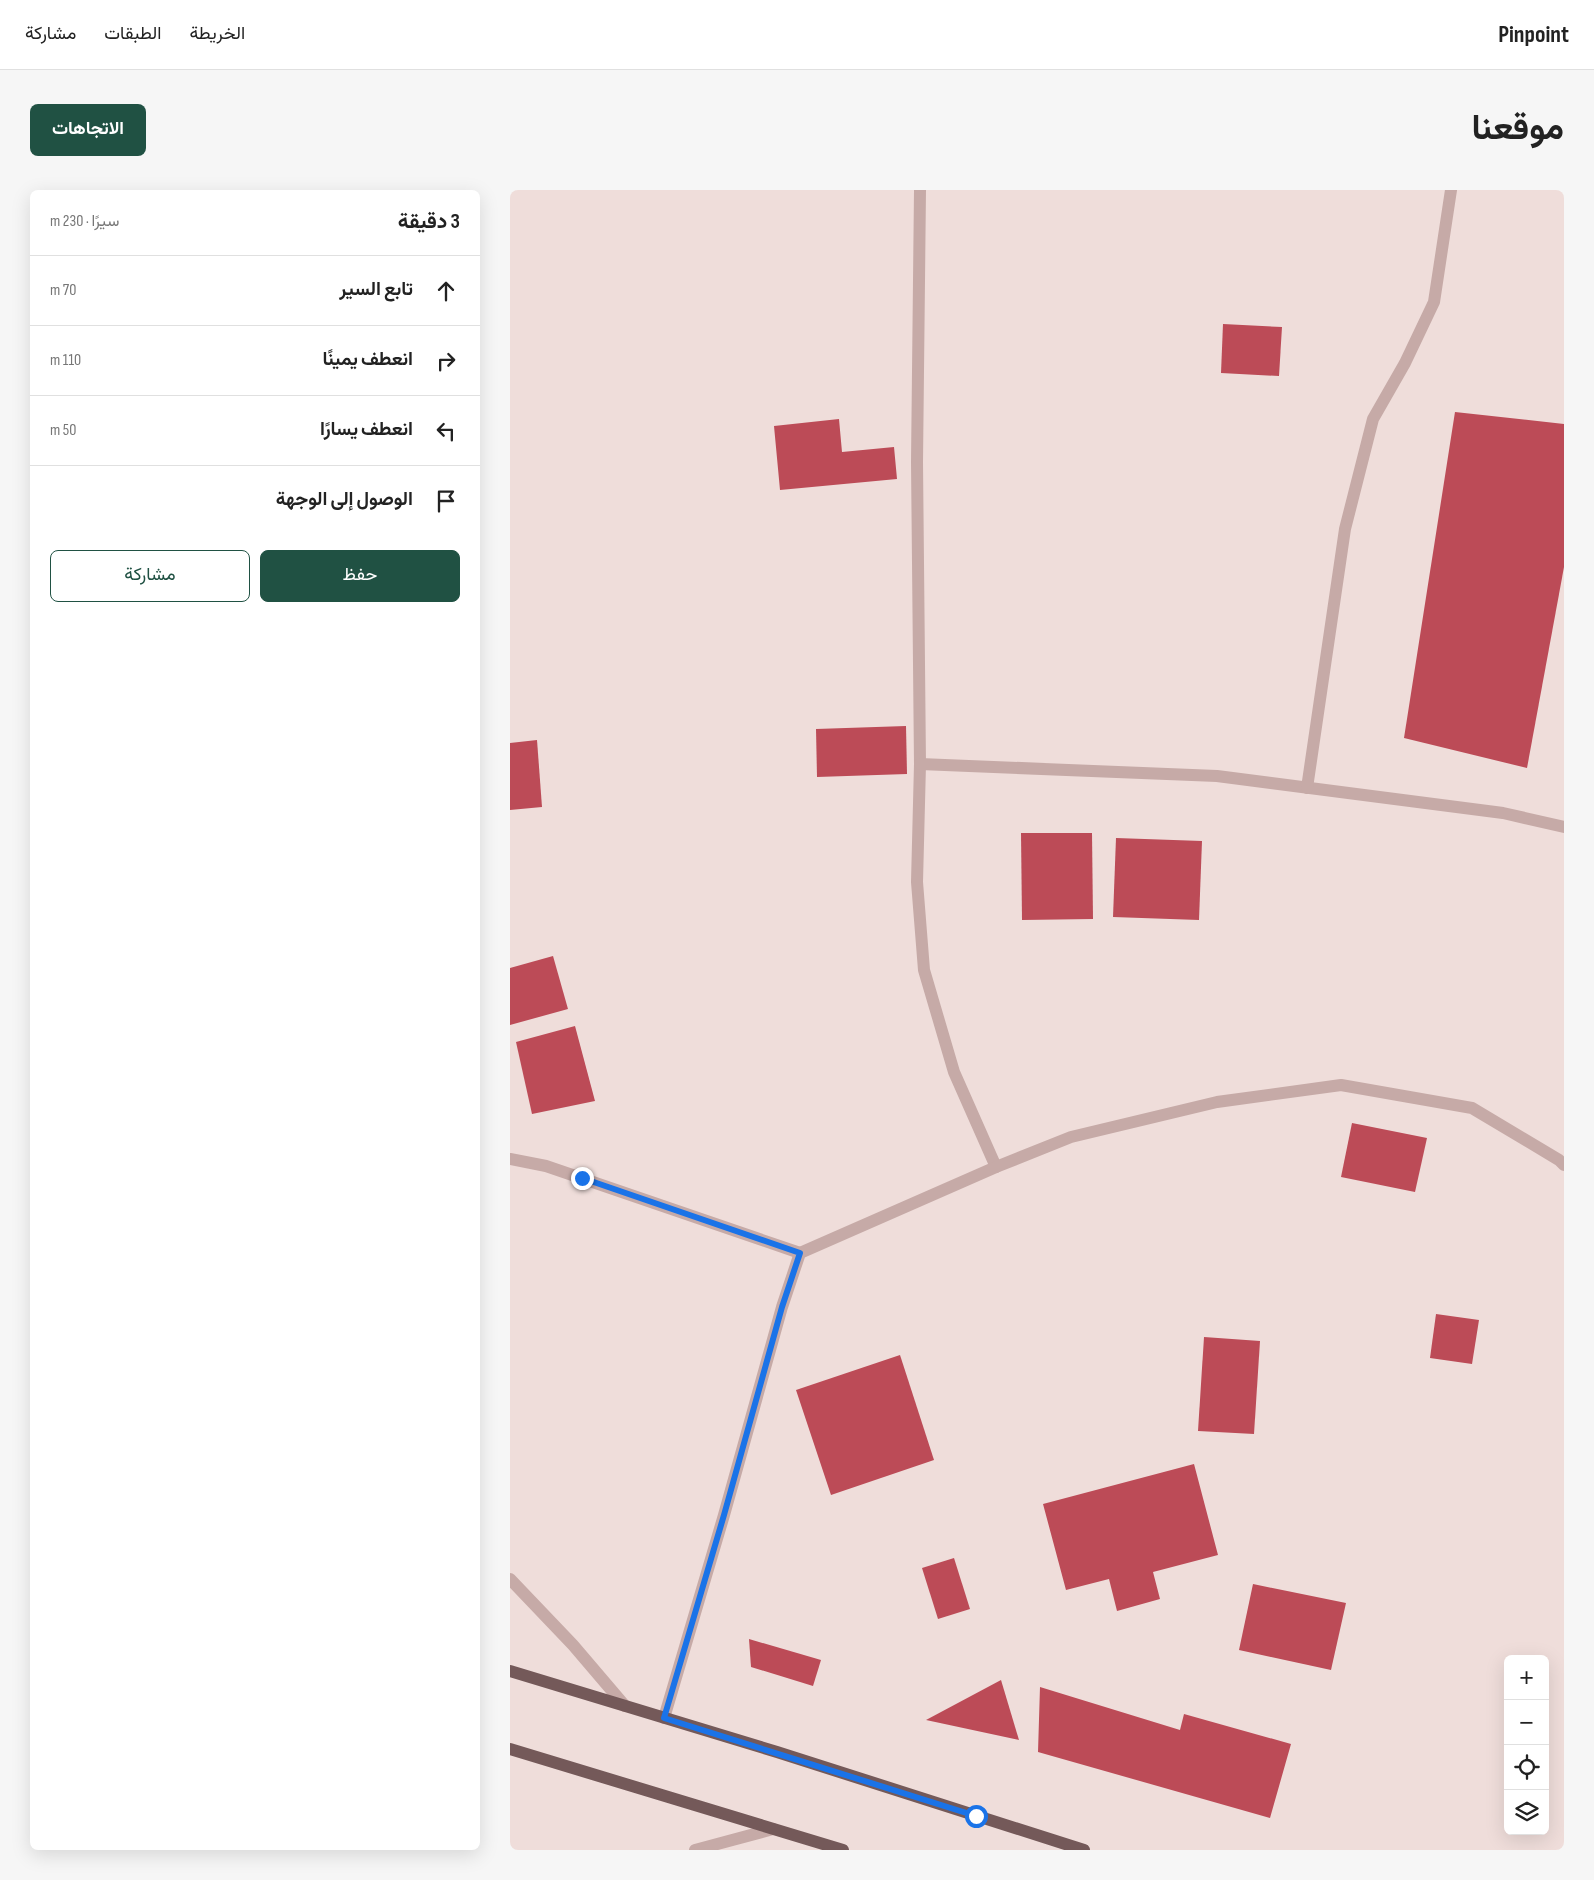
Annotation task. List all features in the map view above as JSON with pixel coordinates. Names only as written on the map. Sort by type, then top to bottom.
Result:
[{"type":"main road","points":[[510,1671],[1084,1850]]},
{"type":"main road","points":[[510,1749],[842,1850]]},
{"type":"street","points":[[920,190],[917,462],[920,764],[917,882],[924,970],[954,1072],[996,1167]]},
{"type":"street","points":[[1307,788],[1344,529],[1373,419],[1405,363],[1434,302],[1451,190]]},
{"type":"street","points":[[920,764],[1217,776],[1503,813],[1564,827]]},
{"type":"street","points":[[510,1160],[546,1166],[800,1253],[996,1167],[1071,1137],[1208,1104],[1341,1085],[1472,1108],[1559,1160],[1564,1165]]},
{"type":"street","points":[[664,1718],[724,1515],[782,1307],[800,1253]]},
{"type":"street","points":[[510,1579],[573,1645],[625,1706]]},
{"type":"street","points":[[695,1850],[774,1829]]},
{"type":"building","points":[[1223,324],[1282,327],[1279,376],[1221,373]]},
{"type":"building","points":[[1455,412],[1564,424],[1564,567],[1527,768],[1404,738]]},
{"type":"building","points":[[839,419],[842,452],[894,447],[897,479],[780,490],[774,426]]},
{"type":"building","points":[[906,726],[907,774],[817,777],[816,729]]},
{"type":"building","points":[[537,740],[542,807],[510,810],[510,743]]},
{"type":"building","points":[[1021,833],[1092,833],[1093,919],[1022,920]]},
{"type":"building","points":[[1116,838],[1202,841],[1199,920],[1113,917]]},
{"type":"building","points":[[553,956],[568,1009],[510,1025],[510,968]]},
{"type":"building","points":[[575,1026],[595,1101],[532,1114],[516,1042]]},
{"type":"building","points":[[1352,1123],[1427,1138],[1415,1192],[1341,1177]]},
{"type":"building","points":[[1436,1314],[1479,1320],[1472,1364],[1430,1358]]},
{"type":"building","points":[[1204,1337],[1260,1341],[1254,1434],[1198,1431]]},
{"type":"building","points":[[900,1355],[934,1460],[831,1495],[796,1390]]},
{"type":"building","points":[[1194,1464],[1218,1555],[1153,1572],[1160,1599],[1117,1611],[1109,1579],[1066,1590],[1043,1504]]},
{"type":"building","points":[[954,1558],[970,1609],[938,1619],[922,1568]]},
{"type":"building","points":[[1253,1584],[1346,1603],[1331,1670],[1239,1650]]},
{"type":"building","points":[[749,1639],[821,1660],[813,1686],[751,1667]]},
{"type":"building","points":[[1001,1680],[1019,1740],[926,1720]]},
{"type":"building","points":[[1040,1687],[1180,1730],[1184,1714],[1291,1744],[1270,1818],[1038,1752]]},
{"type":"route","points":[[582,1178],[800,1253],[782,1307],[724,1515],[664,1718],[976,1816]]}]
